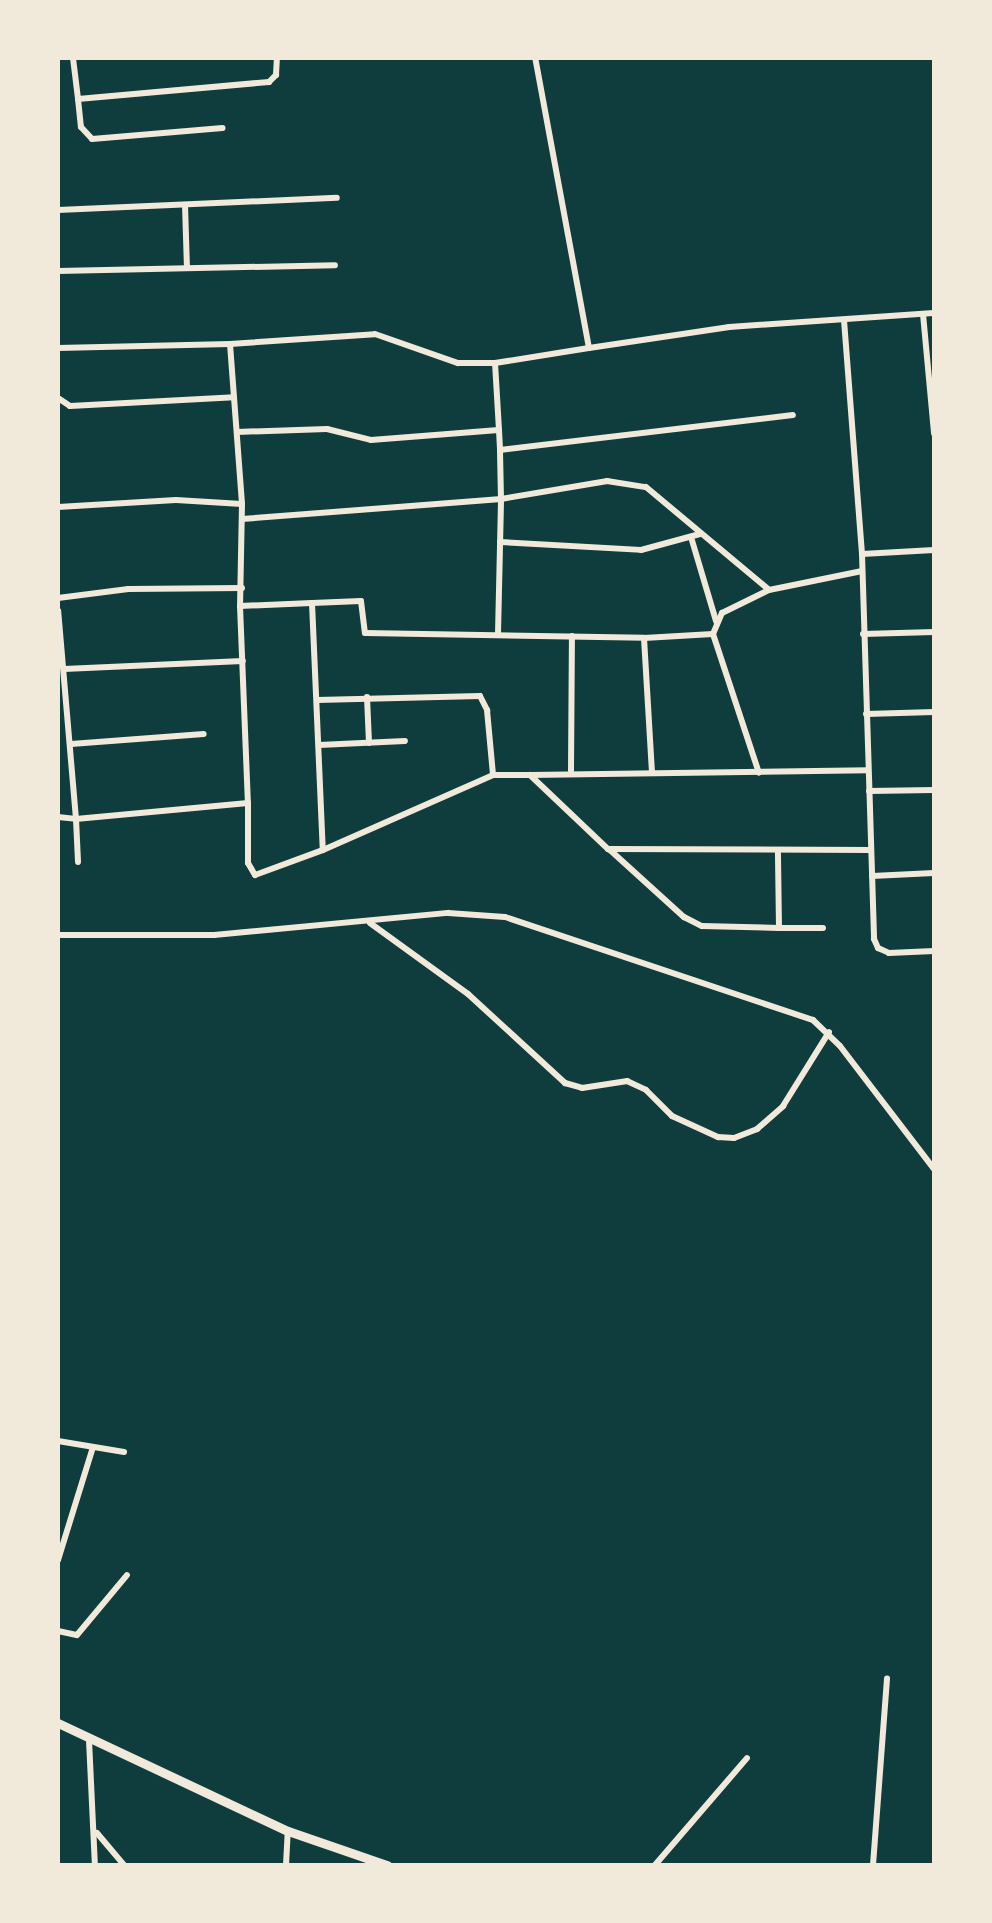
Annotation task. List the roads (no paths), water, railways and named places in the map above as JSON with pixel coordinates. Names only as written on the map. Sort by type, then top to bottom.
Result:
[{"type":"main road","points":[[58,1723],[288,1831],[387,1865]]},
{"type":"street","points":[[73,58],[81,127],[92,139],[223,128]]},
{"type":"street","points":[[78,99],[269,82],[276,75],[277,58]]},
{"type":"street","points":[[535,58],[589,348]]},
{"type":"street","points":[[58,210],[337,198]]},
{"type":"street","points":[[185,205],[187,268]]},
{"type":"street","points":[[58,271],[335,265]]},
{"type":"street","points":[[58,348],[230,344],[375,334],[432,357],[495,363],[729,327],[934,313]]},
{"type":"street","points":[[923,314],[934,433]]},
{"type":"street","points":[[844,320],[862,554],[872,876],[878,948],[934,951]]},
{"type":"street","points":[[230,344],[242,504],[240,606],[248,863],[255,875],[323,850],[493,775],[571,771],[759,773],[868,770]]},
{"type":"street","points":[[495,363],[501,499],[498,634]]},
{"type":"street","points":[[58,398],[70,406],[234,397]]},
{"type":"street","points":[[500,450],[793,415]]},
{"type":"street","points":[[237,432],[327,429],[371,440],[499,430]]},
{"type":"street","points":[[242,519],[501,499],[621,480],[646,487],[769,590]]},
{"type":"street","points":[[58,507],[176,500],[242,504]]},
{"type":"street","points":[[500,542],[621,551],[700,534]]},
{"type":"street","points":[[691,537],[716,621],[713,634],[759,773]]},
{"type":"street","points":[[862,554],[934,550]]},
{"type":"street","points":[[716,621],[732,606],[769,590],[862,571]]},
{"type":"street","points":[[58,598],[128,589],[242,588]]},
{"type":"street","points":[[240,606],[361,601],[365,633],[644,638],[713,634]]},
{"type":"street","points":[[312,603],[323,850]]},
{"type":"street","points":[[58,611],[78,862]]},
{"type":"street","points":[[863,634],[934,632]]},
{"type":"street","points":[[571,771],[572,636]]},
{"type":"street","points":[[644,638],[652,771]]},
{"type":"street","points":[[62,675],[243,661]]},
{"type":"street","points":[[317,700],[480,696],[487,710],[493,775]]},
{"type":"street","points":[[367,697],[369,743]]},
{"type":"street","points":[[866,714],[934,712]]},
{"type":"street","points":[[71,744],[204,734]]},
{"type":"street","points":[[319,745],[405,741]]},
{"type":"street","points":[[530,775],[693,924],[823,928]]},
{"type":"street","points":[[869,791],[934,790]]},
{"type":"street","points":[[58,817],[76,819],[248,803]]},
{"type":"street","points":[[608,849],[778,853],[871,850]]},
{"type":"street","points":[[778,853],[779,928]]},
{"type":"street","points":[[872,876],[934,873]]},
{"type":"street","points":[[58,935],[214,935],[370,923],[448,913],[505,917],[789,1010],[829,1032],[934,1169]]},
{"type":"street","points":[[370,923],[468,994],[565,1083],[582,1088],[627,1081],[646,1090],[672,1116],[718,1137],[734,1138],[757,1129],[783,1106],[829,1032]]},
{"type":"street","points":[[58,1441],[124,1452]]},
{"type":"street","points":[[58,1560],[93,1447]]},
{"type":"street","points":[[58,1631],[77,1635],[127,1575]]},
{"type":"street","points":[[873,1865],[887,1679]]},
{"type":"street","points":[[89,1740],[97,1833],[95,1865]]},
{"type":"street","points":[[655,1865],[747,1758]]},
{"type":"street","points":[[286,1865],[288,1831]]},
{"type":"street","points":[[97,1833],[124,1865]]}]
